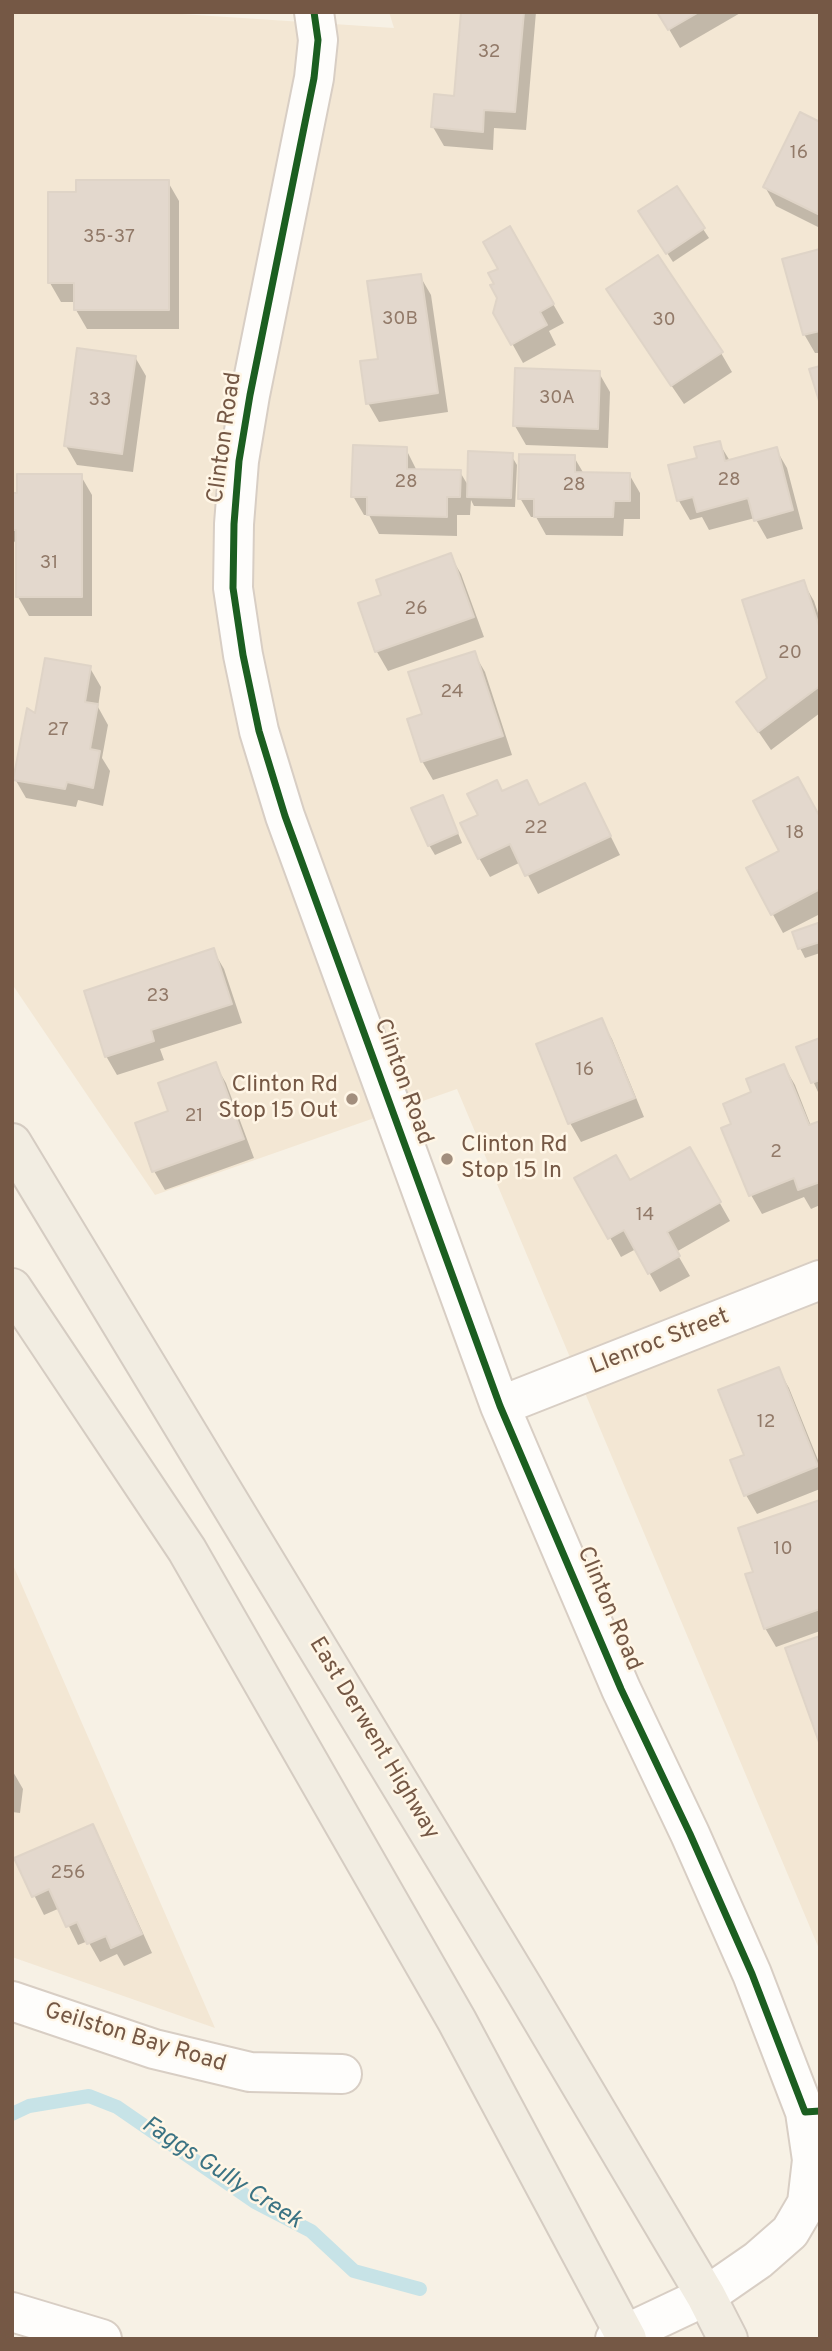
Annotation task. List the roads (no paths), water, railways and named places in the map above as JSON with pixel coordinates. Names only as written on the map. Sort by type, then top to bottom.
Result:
[{"type":"main road","name":"East Derwent Highway","points":[[12,1143],[524,1989],[706,2296],[728,2339]]},
{"type":"main road","points":[[12,1288],[187,1550],[457,2021],[622,2337]]},
{"type":"street","name":"Clinton Road","points":[[314,12],[318,40],[314,78],[250,395],[239,461],[234,524],[233,588],[243,655],[259,731],[285,816],[500,1406],[621,1689],[690,1834],[812,2111],[812,2160],[807,2203],[790,2232],[758,2260],[706,2296],[622,2337]]},
{"type":"street","name":"Llenroc Street","points":[[500,1406],[820,1280]]},
{"type":"street","name":"Geilston Bay Road","points":[[12,2001],[154,2049],[250,2072],[342,2074]]},
{"type":"street","points":[[12,2312],[102,2339]]},
{"type":"waterway","name":"Faggs Gully Creek","points":[[12,2114],[29,2106],[89,2096],[117,2107],[255,2202],[311,2231],[354,2271],[420,2289]]},
{"type":"place","name":"Clinton Rd Stop 15 Out","points":[[352,1099]]},
{"type":"place","name":"Clinton Rd Stop 15 In","points":[[447,1159]]}]
